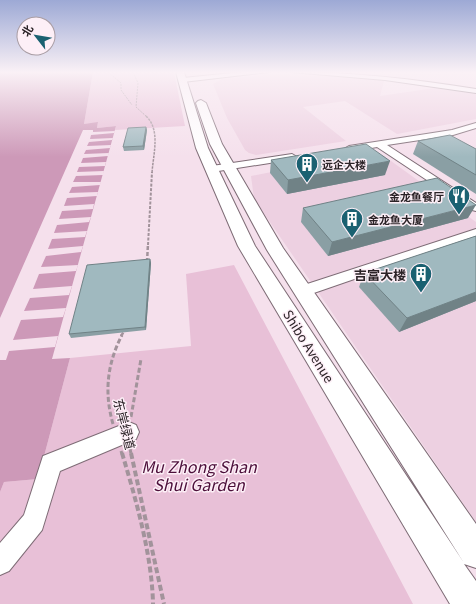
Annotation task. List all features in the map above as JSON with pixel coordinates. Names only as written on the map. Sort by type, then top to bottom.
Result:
[{"type":"main road","name":"Shibo Avenue","points":[[191,100],[196,129],[220,168],[476,552]]},
{"type":"main road","name":"Shibo Avenue","points":[[197,100],[216,144],[220,168],[247,246],[470,604]]},
{"type":"street","points":[[342,150],[453,132],[476,126]]},
{"type":"street","points":[[380,145],[476,208]]},
{"type":"street","points":[[220,168],[305,156]]},
{"type":"street","points":[[303,291],[476,233]]},
{"type":"street","points":[[0,562],[34,522],[51,464],[123,435]]},
{"type":"path","points":[[128,100],[132,106]]},
{"type":"path","points":[[138,100],[136,107],[149,119],[153,125],[155,152],[152,166],[147,268]]},
{"type":"path","name":"东岸绿道","points":[[127,327],[114,356],[107,384],[109,411],[123,435],[129,477],[143,534],[153,591],[153,604]]},
{"type":"path","points":[[141,358],[123,435],[131,453],[164,604]]},
{"type":"shaded area","points":[[0,100],[88,100],[84,124],[98,122],[97,128],[116,126],[52,359],[70,358],[38,479],[4,482],[0,492]]},
{"type":"shaded area","points":[[220,100],[476,100],[476,119],[397,134],[345,101],[303,107],[346,141],[256,155],[245,150],[227,118]]},
{"type":"shaded area","points":[[366,153],[384,156],[476,222],[476,522],[254,199],[251,176]]},
{"type":"green space","points":[[88,100],[180,100],[185,126],[115,130],[116,126],[97,128],[98,123],[84,124]]},
{"type":"green space","name":"Mu Zhong Shan Shui Garden","points":[[234,265],[413,604],[0,604],[0,492],[4,482],[38,479],[70,358],[191,346],[186,274]]},
{"type":"pier","points":[[83,130],[93,130],[93,132],[115,131],[114,133],[91,135],[90,139],[113,138],[112,140],[89,142],[87,146],[111,145],[110,148],[86,150],[84,154],[109,153],[108,156],[83,158],[81,163],[106,162],[105,166],[79,167],[77,172],[104,171],[103,175],[76,176],[73,182],[101,182],[100,185],[72,187],[69,193],[98,192],[97,196],[67,198],[64,206],[94,204],[93,209],[62,211],[59,219],[91,217],[89,222],[57,225],[54,233],[87,231],[85,237],[52,239],[48,249],[83,246],[81,252],[46,256],[41,267],[78,265],[76,271],[39,274],[33,289],[72,286],[69,295],[30,298],[24,311],[66,308],[63,317],[21,320],[13,340],[58,336],[55,347],[9,351],[6,360],[0,360],[0,318]]},
{"type":"building","points":[[146,127],[143,146],[123,147],[128,128]]},
{"type":"building","points":[[450,135],[476,149],[476,175],[418,141]]},
{"type":"building","points":[[366,144],[390,161],[288,180],[271,160]]},
{"type":"building","points":[[437,178],[476,205],[332,242],[303,208]]},
{"type":"building","name":"吉富大楼","points":[[476,236],[476,292],[407,318],[364,273]]},
{"type":"building","points":[[150,259],[145,327],[69,334],[87,265]]},
{"type":"place","name":"远企大楼","points":[[307,184]]},
{"type":"place","name":"金龙鱼餐厅","points":[[459,216]]},
{"type":"place","name":"金龙鱼大厦","points":[[352,238]]},
{"type":"place","name":"吉富大楼","points":[[421,294]]}]
